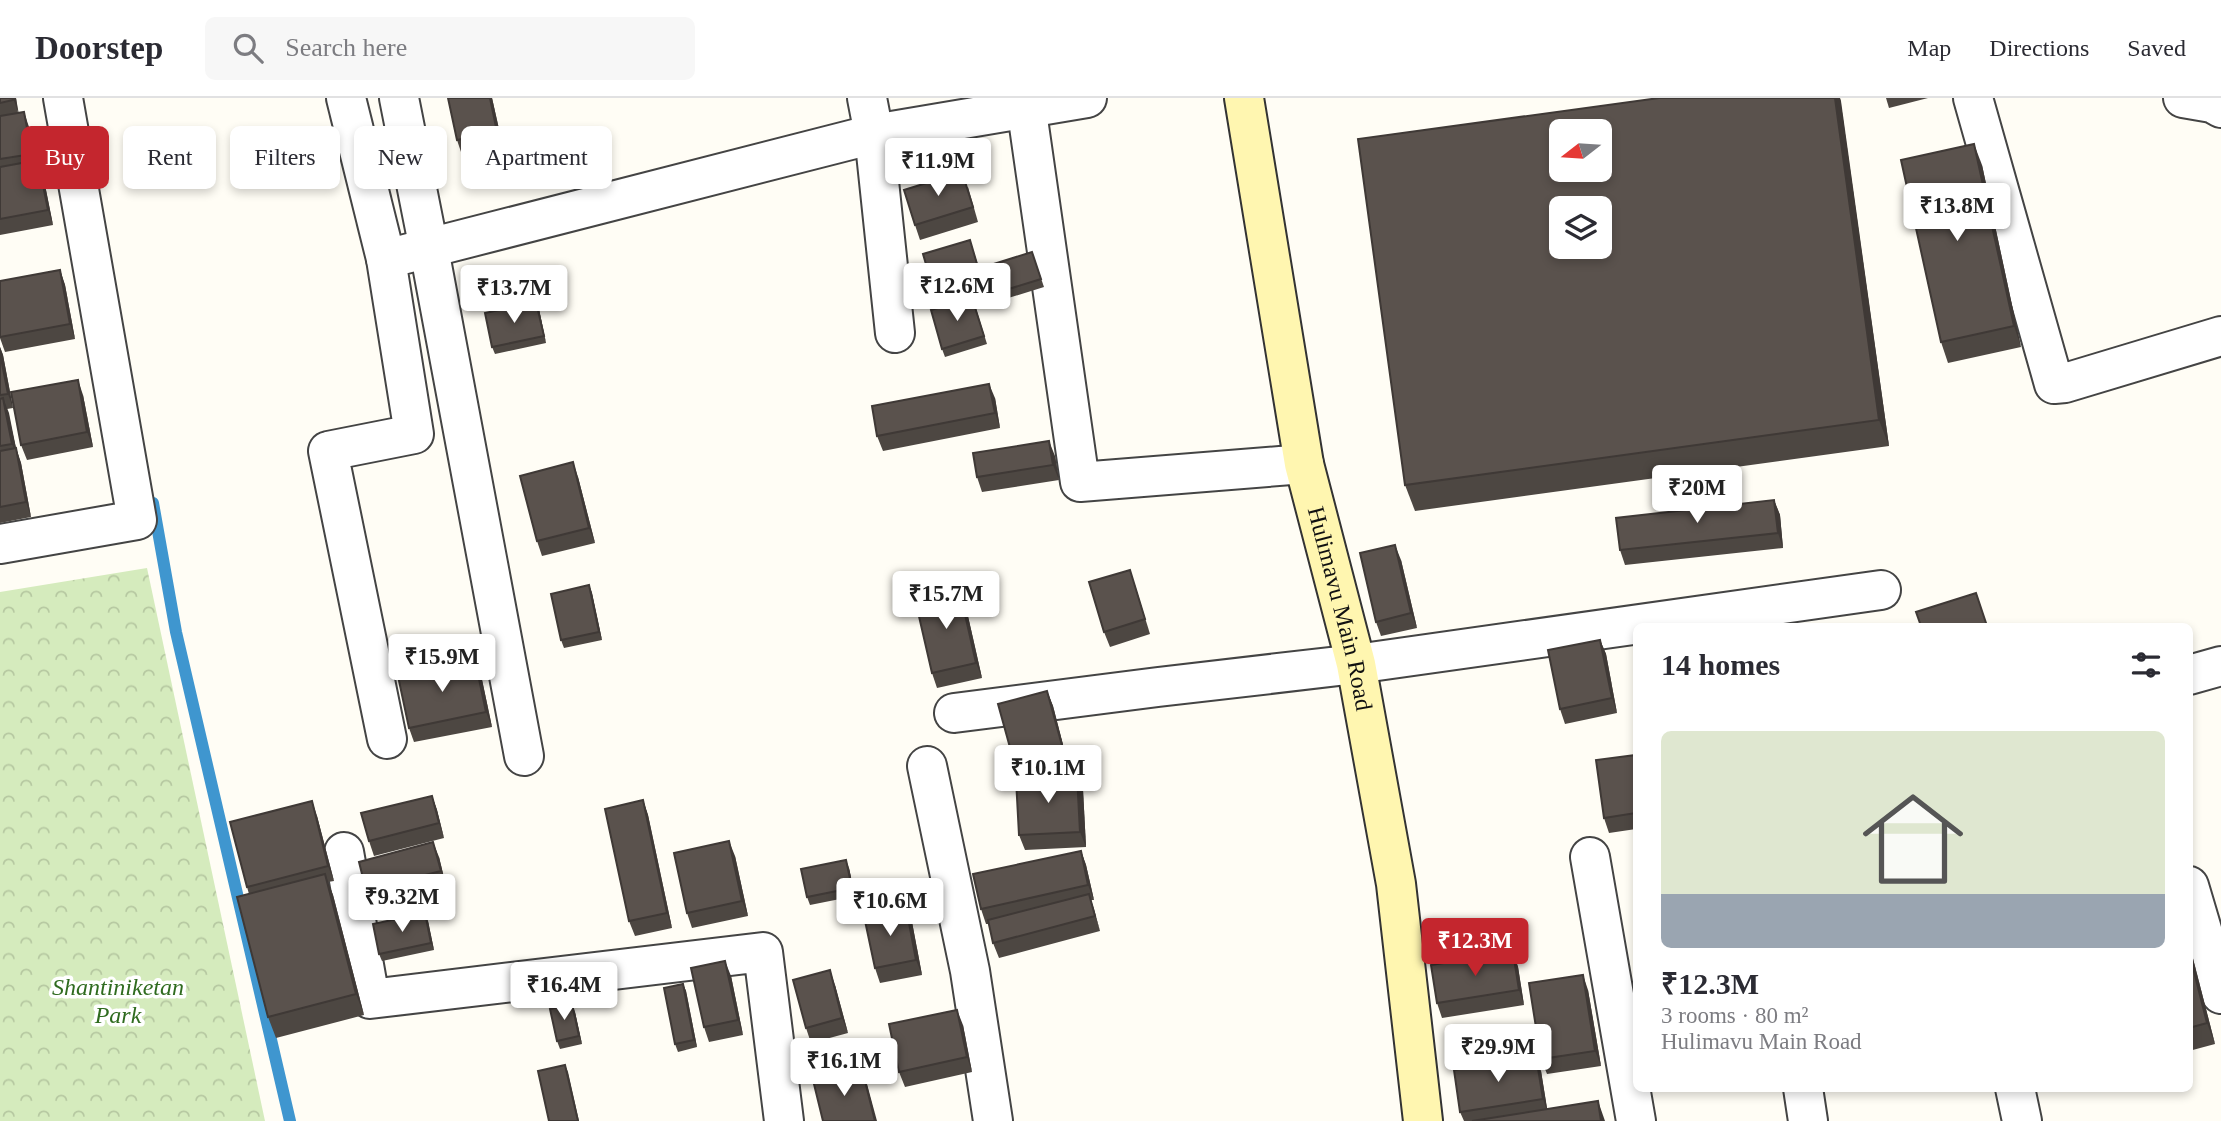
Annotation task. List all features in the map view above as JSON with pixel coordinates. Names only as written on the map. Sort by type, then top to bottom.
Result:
[{"type":"street","points":[[0,544],[137,520],[63,98]]},
{"type":"street","points":[[346,98],[386,259],[414,434],[328,451],[387,739]]},
{"type":"street","points":[[398,98],[524,755]]},
{"type":"street","points":[[386,259],[429,249],[870,116],[1087,98]]},
{"type":"street","name":"Hulimavu Main Road","points":[[1244,98],[1304,464],[1356,664],[1396,884],[1423,1121]]},
{"type":"street","points":[[1973,98],[2054,384],[2221,336]]},
{"type":"street","points":[[2183,98],[2221,107]]},
{"type":"street","points":[[1026,103],[1080,482],[1304,464]]},
{"type":"street","points":[[870,116],[895,333]]},
{"type":"street","points":[[1647,623],[1881,590]]},
{"type":"street","points":[[954,713],[1356,664],[1633,625]]},
{"type":"street","points":[[2193,673],[2221,666]]},
{"type":"street","points":[[927,766],[970,971],[993,1121]]},
{"type":"street","points":[[344,852],[370,999],[763,952],[783,1121]]},
{"type":"street","points":[[1590,856],[1636,1121]]},
{"type":"street","points":[[2193,899],[2221,993]]},
{"type":"street","points":[[1804,1092],[1808,1121]]},
{"type":"street","points":[[2016,1092],[2022,1121]]},
{"type":"green space","name":"Shantiniketan Park","points":[[147,568],[265,1121],[0,1121],[0,592]]},
{"type":"building","points":[[0,98],[13,98],[13,100],[0,103]]},
{"type":"building","points":[[448,98],[490,98],[496,126],[461,126],[461,139],[457,140]]},
{"type":"building","points":[[1659,98],[1835,98],[1879,420],[1405,485],[1358,139]]},
{"type":"building","points":[[24,112],[27,126],[21,126],[21,156],[0,159],[0,116]]},
{"type":"building","points":[[1974,144],[2014,326],[1941,342],[1901,160]]},
{"type":"building","points":[[21,163],[21,189],[44,189],[48,210],[0,219],[0,167]]},
{"type":"building","points":[[962,172],[973,207],[915,225],[904,190]]},
{"type":"building","points":[[970,240],[977,264],[930,278],[923,254]]},
{"type":"building","points":[[1032,252],[1041,279],[986,296],[978,269]]},
{"type":"building","points":[[60,270],[70,324],[0,337],[0,281]]},
{"type":"building","points":[[972,298],[984,336],[942,349],[931,310]]},
{"type":"building","points":[[536,302],[544,336],[492,347],[485,313]]},
{"type":"building","points":[[0,353],[8,394],[0,395]]},
{"type":"building","points":[[78,380],[87,432],[21,445],[11,392]]},
{"type":"building","points":[[989,384],[995,413],[877,436],[872,406]]},
{"type":"building","points":[[3,398],[12,444],[0,446],[0,399]]},
{"type":"building","points":[[1049,441],[1053,465],[977,477],[973,453]]},
{"type":"building","points":[[16,448],[26,502],[0,507],[0,451]]},
{"type":"building","points":[[573,462],[589,528],[537,541],[520,476]]},
{"type":"building","points":[[1774,500],[1778,533],[1620,550],[1616,518]]},
{"type":"building","points":[[1395,545],[1411,613],[1376,622],[1360,553]]},
{"type":"building","points":[[1130,570],[1145,619],[1104,632],[1089,582]]},
{"type":"building","points":[[589,585],[599,632],[561,640],[551,594]]},
{"type":"building","points":[[959,588],[976,663],[932,673],[915,599]]},
{"type":"building","points":[[1976,593],[1986,623],[1920,623],[1916,612]]},
{"type":"building","points":[[1600,640],[1612,698],[1560,709],[1548,650]]},
{"type":"building","points":[[475,660],[486,712],[409,728],[398,676]]},
{"type":"building","points":[[1047,691],[1063,749],[1014,762],[998,704]]},
{"type":"building","points":[[1633,755],[1633,813],[1604,818],[1596,760]]},
{"type":"building","points":[[1077,775],[1080,832],[1019,835],[1016,779]]},
{"type":"building","points":[[432,796],[439,823],[369,841],[361,813]]},
{"type":"building","points":[[643,800],[667,913],[629,921],[605,809]]},
{"type":"building","points":[[312,801],[328,866],[247,887],[230,822]]},
{"type":"building","points":[[729,841],[742,901],[687,913],[674,853]]},
{"type":"building","points":[[433,842],[441,871],[366,890],[359,862]]},
{"type":"building","points":[[1081,851],[1088,885],[981,909],[973,874]]},
{"type":"building","points":[[846,860],[852,888],[807,897],[801,869]]},
{"type":"building","points":[[325,874],[356,994],[268,1017],[237,897]]},
{"type":"building","points":[[1089,894],[1095,916],[993,943],[988,920]]},
{"type":"building","points":[[906,907],[916,960],[875,968],[864,916]]},
{"type":"building","points":[[425,913],[431,943],[379,954],[373,924]]},
{"type":"building","points":[[1513,952],[1519,990],[1437,1003],[1431,965]]},
{"type":"building","points":[[725,961],[738,1020],[704,1027],[691,968]]},
{"type":"building","points":[[2193,968],[2207,1023],[2193,1027]]},
{"type":"building","points":[[830,970],[842,1018],[806,1028],[793,980]]},
{"type":"building","points":[[1583,975],[1595,1051],[1541,1059],[1529,983]]},
{"type":"building","points":[[683,984],[694,1040],[675,1044],[664,988]]},
{"type":"building","points":[[572,1004],[579,1036],[557,1041],[550,1009]]},
{"type":"building","points":[[957,1010],[967,1057],[899,1072],[889,1024]]},
{"type":"building","points":[[1536,1056],[1543,1099],[1460,1112],[1454,1070]]},
{"type":"building","points":[[565,1065],[578,1121],[549,1121],[538,1071]]},
{"type":"building","points":[[862,1069],[875,1121],[823,1121],[813,1080]]},
{"type":"building","points":[[1598,1101],[1601,1121],[1472,1121]]},
{"type":"waterway","points":[[153,503],[176,632],[290,1121]]}]
